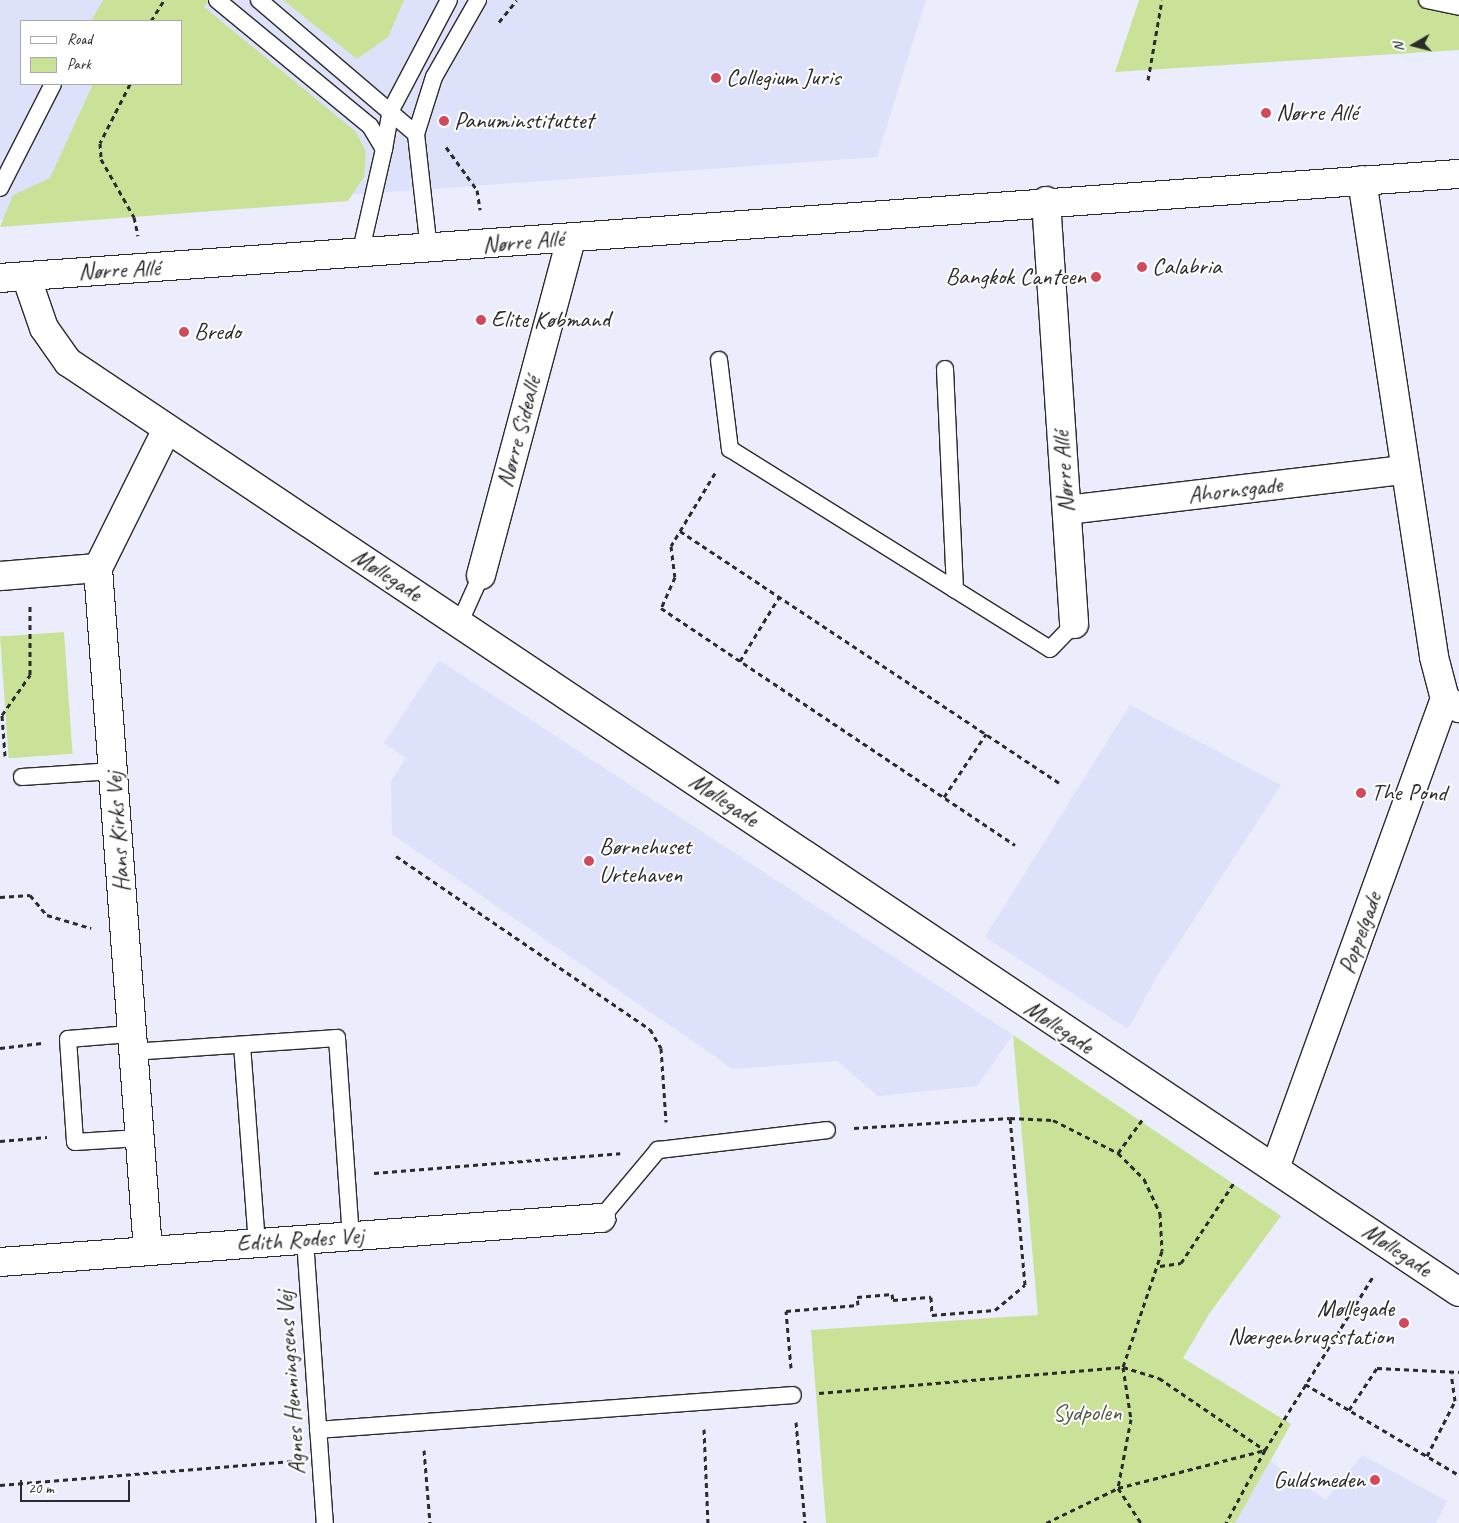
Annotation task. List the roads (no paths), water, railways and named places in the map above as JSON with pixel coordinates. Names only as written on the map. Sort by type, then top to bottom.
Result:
[{"type":"street","name":"Nørre Allé","points":[[13,277],[360,256],[1046,201],[1459,174]]},
{"type":"street","points":[[1362,180],[1404,470],[1434,657],[1452,703]]},
{"type":"street","name":"Nørre Allé","points":[[1046,201],[1074,624]]},
{"type":"street","name":"Nørre Sideallé","points":[[481,575],[571,238]]},
{"type":"street","name":"Møllegade","points":[[13,277],[44,328],[68,362],[460,622],[1160,1096],[1275,1168],[1459,1292]]},
{"type":"street","points":[[0,576],[98,568],[168,429]]},
{"type":"street","name":"Ahornsgade","points":[[1067,510],[1404,470]]},
{"type":"street","name":"Hans Kirks Vej","points":[[98,568],[131,1043],[148,1251]]},
{"type":"street","name":"Poppelgade","points":[[1275,1168],[1452,703]]},
{"type":"street","name":"Edith Rodes Vej","points":[[0,1262],[601,1218]]},
{"type":"lane","points":[[216,0],[370,126],[384,149]]},
{"type":"lane","points":[[259,0],[391,110],[416,134]]},
{"type":"lane","points":[[360,256],[391,110],[449,0]]},
{"type":"lane","points":[[429,250],[416,134],[434,77],[478,0]]},
{"type":"lane","points":[[1427,0],[1459,6]]},
{"type":"lane","points":[[0,188],[52,85]]},
{"type":"lane","points":[[719,360],[730,448],[1050,649],[1074,624]]},
{"type":"lane","points":[[946,369],[955,590]]},
{"type":"lane","name":"Nørre Sideallé","points":[[460,622],[481,575]]},
{"type":"lane","points":[[22,777],[113,770]]},
{"type":"lane","points":[[140,1138],[75,1142],[68,1039],[131,1043],[242,1045],[337,1038],[351,1236]]},
{"type":"lane","points":[[242,1045],[257,1243]]},
{"type":"lane","points":[[601,1218],[663,1150],[827,1130]]},
{"type":"lane","name":"Agnes Henningsens Vej","points":[[305,1240],[325,1523]]},
{"type":"lane","points":[[318,1430],[793,1395]]},
{"type":"place","name":"Collegium Juris","points":[[716,78]]},
{"type":"place","name":"Nørre Allé","points":[[1266,113]]},
{"type":"place","name":"Panuminstituttet","points":[[444,121]]},
{"type":"place","name":"Calabria","points":[[1142,267]]},
{"type":"place","name":"Bangkok Canteen","points":[[1096,277]]},
{"type":"place","name":"Elite Købmand","points":[[481,320]]},
{"type":"place","name":"Bredo","points":[[184,332]]},
{"type":"place","name":"The Pond","points":[[1361,793]]},
{"type":"place","name":"Børnehuset Urtehaven","points":[[589,861]]},
{"type":"place","name":"Møllegade Nærgenbrugsstation","points":[[1404,1323]]},
{"type":"place","name":"Guldsmeden","points":[[1375,1480]]},
{"type":"park label","name":"Sydpolen","points":[[1087,1413]]}]
